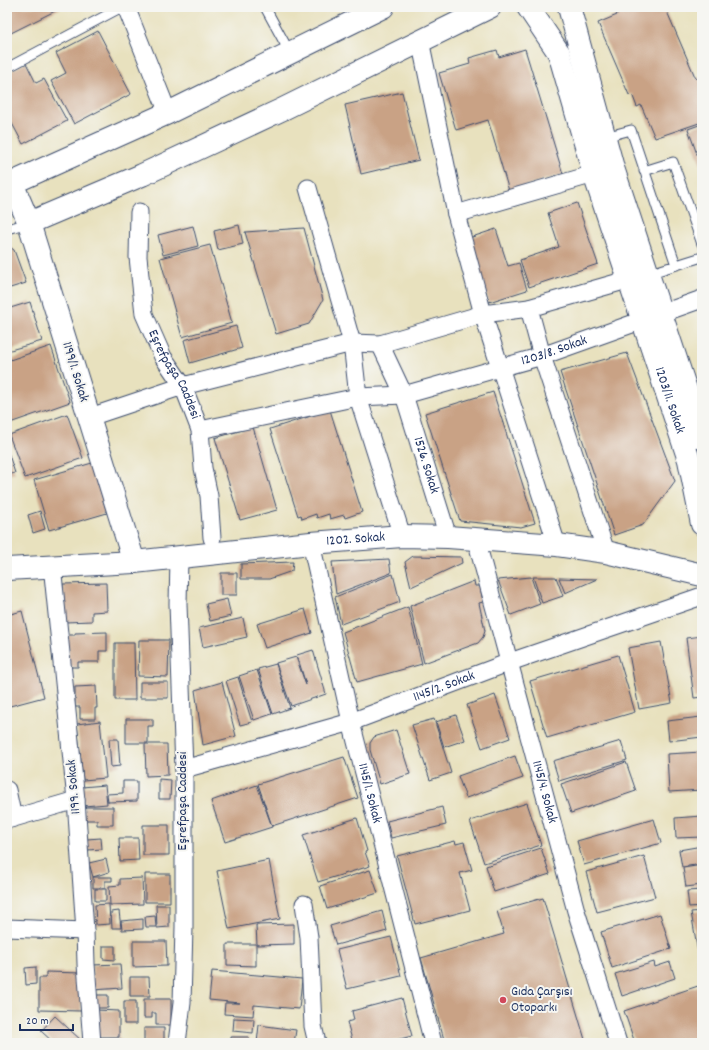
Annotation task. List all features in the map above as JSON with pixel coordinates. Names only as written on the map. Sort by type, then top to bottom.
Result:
[{"type":"street","points":[[126,7],[168,113]]},
{"type":"street","points":[[9,180],[168,113],[383,7]]},
{"type":"street","points":[[29,223],[149,171],[283,109],[420,40],[490,7]]},
{"type":"street","points":[[528,7],[558,53],[594,174],[638,277]]},
{"type":"street","points":[[569,7],[605,137],[638,277]]},
{"type":"street","points":[[420,40],[456,214],[482,314],[557,545]]},
{"type":"street","points":[[456,214],[594,174]]},
{"type":"street","name":"1199/1. Sokak","points":[[9,180],[29,223],[134,562]]},
{"type":"street","points":[[308,188],[352,343],[358,397],[402,536]]},
{"type":"street","name":"Eşrefpaşa Caddesi","points":[[139,212],[138,257],[144,314],[163,357],[183,386],[200,430],[203,468],[209,496],[212,538]]},
{"type":"street","points":[[90,417],[183,386],[352,343],[380,344],[482,314],[529,308],[638,277]]},
{"type":"street","name":"1203/11. Sokak","points":[[638,277],[652,317],[702,438]]},
{"type":"street","name":"1203/8. Sokak","points":[[200,430],[358,397],[404,395],[501,369],[542,356],[702,299]]},
{"type":"street","points":[[529,308],[542,356],[606,552]]},
{"type":"street","name":"1203/11. Sokak","points":[[652,317],[690,460],[702,524]]},
{"type":"street","name":"1526. Sokak","points":[[380,344],[404,395],[448,536]]},
{"type":"street","name":"1202. Sokak","points":[[7,569],[52,565],[134,562],[311,543],[402,536],[448,536],[557,545],[606,552],[702,575]]},
{"type":"street","name":"1145/4. Sokak","points":[[476,539],[576,911],[618,1043]]},
{"type":"street","name":"1145/1. Sokak","points":[[311,543],[351,722],[433,1043]]},
{"type":"street","name":"Eşrefpaşa Caddesi","points":[[177,1043],[182,1003],[184,769],[178,604],[179,558]]},
{"type":"street","name":"1199. Sokak","points":[[52,565],[76,800],[92,1043]]},
{"type":"street","name":"1145/2. Sokak","points":[[184,769],[351,722],[510,662],[702,596]]},
{"type":"street","points":[[7,790],[10,819],[76,800]]},
{"type":"street","points":[[304,904],[309,937],[313,1026],[317,1043]]},
{"type":"street","points":[[7,928],[85,931]]},
{"type":"lane","points":[[7,68],[122,7]]},
{"type":"lane","points":[[265,7],[290,53]]},
{"type":"lane","points":[[605,137],[631,130],[676,265]]},
{"type":"lane","points":[[644,171],[673,162],[702,244]]},
{"type":"lane","points":[[7,229],[29,223]]},
{"type":"lane","points":[[638,277],[702,257]]},
{"type":"building","points":[[7,7],[63,7],[7,35]]},
{"type":"building","points":[[614,7],[665,7],[696,79],[702,76],[702,122],[655,138],[641,105],[637,107],[632,94],[629,95],[598,23],[617,15]]},
{"type":"building","points":[[98,31],[131,94],[74,124],[51,81],[66,73],[56,53]]},
{"type":"building","points":[[525,49],[563,174],[509,191],[488,120],[456,130],[439,73],[470,64],[469,58],[497,50],[499,57]]},
{"type":"building","points":[[26,63],[36,83],[44,79],[67,121],[23,144],[7,114],[7,73]]},
{"type":"building","points":[[402,92],[419,160],[361,174],[345,105]]},
{"type":"building","points":[[702,124],[702,168],[688,129]]},
{"type":"building","points":[[577,203],[598,264],[529,287],[520,260],[559,247],[548,213]]},
{"type":"building","points":[[239,225],[243,244],[218,250],[214,231]]},
{"type":"building","points":[[193,226],[198,246],[163,255],[158,235]]},
{"type":"building","points":[[304,228],[323,300],[309,324],[276,334],[245,232]]},
{"type":"building","points":[[496,229],[508,266],[519,263],[527,290],[489,302],[469,238]]},
{"type":"building","points":[[7,245],[14,250],[26,283],[7,289]]},
{"type":"building","points":[[210,245],[232,323],[182,337],[160,258]]},
{"type":"building","points":[[30,302],[42,341],[7,351],[7,309]]},
{"type":"building","points":[[236,326],[242,348],[190,363],[184,340]]},
{"type":"building","points":[[51,346],[70,402],[7,424],[7,361]]},
{"type":"building","points":[[627,353],[675,481],[643,525],[614,535],[560,372]]},
{"type":"building","points":[[493,392],[535,523],[521,527],[460,521],[425,413]]},
{"type":"building","points":[[330,410],[362,512],[345,518],[344,515],[330,519],[329,514],[317,518],[316,514],[302,519],[301,515],[298,516],[270,429]]},
{"type":"building","points":[[67,414],[83,458],[25,478],[9,435]]},
{"type":"building","points":[[253,427],[277,510],[240,520],[215,438]]},
{"type":"building","points":[[7,449],[15,473],[7,475]]},
{"type":"building","points":[[92,463],[107,513],[49,530],[34,480]]},
{"type":"building","points":[[40,511],[45,529],[33,533],[28,515]]},
{"type":"building","points":[[413,556],[461,557],[462,563],[411,587],[405,562]]},
{"type":"building","points":[[389,559],[391,573],[336,594],[332,562]]},
{"type":"building","points":[[293,562],[292,571],[269,579],[241,579],[241,564]]},
{"type":"building","points":[[221,573],[237,573],[237,595],[221,595]]},
{"type":"building","points":[[393,574],[400,602],[341,624],[335,597]]},
{"type":"building","points":[[531,577],[540,604],[511,615],[498,580]]},
{"type":"building","points":[[533,577],[556,577],[563,596],[542,603]]},
{"type":"building","points":[[559,578],[597,579],[565,593]]},
{"type":"building","points":[[474,581],[475,586],[480,586],[483,602],[479,603],[485,631],[483,637],[478,643],[424,663],[410,606]]},
{"type":"building","points":[[106,583],[107,611],[92,612],[92,621],[65,622],[63,584]]},
{"type":"building","points":[[227,599],[231,616],[210,621],[206,604]]},
{"type":"building","points":[[7,604],[9,604],[11,614],[22,611],[44,697],[10,706],[7,695]]},
{"type":"building","points":[[408,607],[422,664],[357,682],[343,632]]},
{"type":"building","points":[[305,609],[312,633],[265,648],[257,624]]},
{"type":"building","points":[[243,618],[247,637],[203,647],[199,628]]},
{"type":"building","points":[[107,632],[107,651],[99,651],[99,662],[78,662],[78,667],[68,667],[68,635],[75,635],[75,633]]},
{"type":"building","points":[[702,636],[702,697],[694,698],[686,638]]},
{"type":"building","points":[[139,640],[169,640],[168,677],[138,676]]},
{"type":"building","points":[[661,642],[672,703],[639,709],[628,648]]},
{"type":"building","points":[[115,643],[134,643],[135,700],[115,700]]},
{"type":"building","points":[[313,650],[326,694],[291,706],[276,663],[296,657],[306,685],[297,655]]},
{"type":"building","points":[[618,655],[635,712],[547,738],[530,681]]},
{"type":"building","points":[[276,664],[290,708],[273,714],[258,669]]},
{"type":"building","points":[[257,670],[272,714],[254,720],[239,676]]},
{"type":"building","points":[[238,677],[252,722],[240,725],[226,681]]},
{"type":"building","points":[[140,682],[168,682],[168,698],[140,698]]},
{"type":"building","points":[[222,682],[236,736],[203,745],[195,690]]},
{"type":"building","points":[[96,686],[97,708],[95,708],[95,719],[80,719],[80,707],[75,707],[75,687]]},
{"type":"building","points":[[495,695],[510,738],[482,748],[467,705]]},
{"type":"building","points":[[456,715],[465,740],[444,747],[436,722]]},
{"type":"building","points":[[701,717],[702,737],[669,741],[667,721]]},
{"type":"building","points":[[126,719],[153,719],[153,726],[148,726],[148,743],[126,743]]},
{"type":"building","points":[[434,719],[451,773],[430,780],[412,725]]},
{"type":"building","points":[[100,721],[106,778],[83,780],[77,724]]},
{"type":"building","points":[[396,730],[410,774],[380,784],[370,750],[370,743],[374,737]]},
{"type":"building","points":[[109,739],[118,739],[120,766],[111,767]]},
{"type":"building","points":[[621,741],[627,760],[559,781],[553,761]]},
{"type":"building","points":[[145,744],[167,744],[168,775],[146,776]]},
{"type":"building","points":[[702,752],[702,790],[669,792],[667,754]]},
{"type":"building","points":[[515,756],[523,778],[466,798],[458,776]]},
{"type":"building","points":[[344,757],[358,798],[272,826],[258,784]]},
{"type":"building","points":[[626,762],[636,791],[571,813],[561,784]]},
{"type":"building","points":[[159,779],[171,780],[170,799],[159,799]]},
{"type":"building","points":[[123,781],[137,781],[137,801],[108,802],[107,794],[123,793]]},
{"type":"building","points":[[105,785],[107,804],[84,806],[82,787]]},
{"type":"building","points":[[257,785],[272,827],[225,842],[211,801]]},
{"type":"building","points":[[527,803],[541,845],[484,863],[470,821]]},
{"type":"building","points":[[84,807],[113,807],[113,825],[97,825],[97,820],[84,820]]},
{"type":"building","points":[[442,807],[446,825],[391,838],[387,821]]},
{"type":"building","points":[[702,816],[702,837],[676,838],[675,818]]},
{"type":"building","points":[[357,818],[370,866],[318,882],[303,835]]},
{"type":"building","points":[[654,819],[661,843],[584,865],[577,841]]},
{"type":"building","points":[[143,825],[169,825],[169,855],[143,855]]},
{"type":"building","points":[[101,838],[102,849],[88,850],[87,839]]},
{"type":"building","points":[[119,838],[138,838],[139,860],[120,861]]},
{"type":"building","points":[[455,841],[456,844],[464,842],[472,870],[460,873],[470,910],[415,924],[397,856]]},
{"type":"building","points":[[702,846],[702,864],[682,867],[679,850]]},
{"type":"building","points":[[541,848],[550,874],[494,892],[486,866]]},
{"type":"building","points":[[644,856],[655,897],[597,912],[586,872]]},
{"type":"building","points":[[106,859],[109,872],[93,877],[89,863]]},
{"type":"building","points":[[269,860],[280,919],[229,929],[217,871]]},
{"type":"building","points":[[702,865],[702,885],[686,887],[683,868]]},
{"type":"building","points":[[370,870],[378,893],[327,909],[320,886]]},
{"type":"building","points":[[145,874],[170,874],[170,902],[145,902]]},
{"type":"building","points":[[93,877],[112,877],[112,881],[105,881],[105,888],[93,888]]},
{"type":"building","points":[[142,878],[143,904],[110,905],[109,886],[120,885],[120,879]]},
{"type":"building","points":[[95,889],[106,889],[106,901],[95,901]]},
{"type":"building","points":[[702,890],[702,906],[689,907],[687,891]]},
{"type":"building","name":"Gıda Çarşısı Otoparkı","points":[[543,898],[586,1043],[445,1043],[421,958],[504,934],[497,911]]},
{"type":"building","points":[[109,904],[110,924],[96,925],[95,905]]},
{"type":"building","points":[[156,905],[169,905],[169,927],[157,928]]},
{"type":"building","points":[[119,911],[121,928],[112,928],[111,912]]},
{"type":"building","points":[[382,911],[387,931],[336,945],[330,926]]},
{"type":"building","points":[[702,911],[702,970],[701,970],[691,912]]},
{"type":"building","points":[[660,914],[671,949],[612,968],[601,932]]},
{"type":"building","points":[[155,916],[156,927],[146,927],[145,917]]},
{"type":"building","points":[[143,919],[143,929],[122,930],[121,921]]},
{"type":"building","points":[[294,924],[294,944],[257,945],[256,925]]},
{"type":"building","points":[[391,937],[401,976],[347,989],[337,950]]},
{"type":"building","points":[[133,941],[166,941],[167,966],[133,967]]},
{"type":"building","points":[[227,944],[256,944],[256,966],[227,965]]},
{"type":"building","points":[[103,946],[115,946],[115,960],[103,959]]},
{"type":"building","points":[[654,962],[655,967],[670,962],[675,978],[622,996],[615,974]]},
{"type":"building","points":[[120,964],[122,988],[93,990],[92,965]]},
{"type":"building","points":[[36,967],[36,984],[26,985],[25,968]]},
{"type":"building","points":[[212,971],[302,979],[299,1009],[254,1005],[253,1016],[224,1014],[225,1003],[240,1003],[209,1000]]},
{"type":"building","points":[[46,972],[82,973],[81,1011],[39,1010],[39,978],[46,978]]},
{"type":"building","points":[[130,977],[149,977],[150,996],[130,996]]},
{"type":"building","points":[[698,986],[702,997],[702,1043],[635,1043],[624,1011]]},
{"type":"building","points":[[96,995],[108,995],[108,1008],[96,1008]]},
{"type":"building","points":[[402,998],[412,1036],[384,1043],[353,1043],[347,1022],[354,1020],[352,1011]]},
{"type":"building","points":[[144,999],[171,999],[171,1025],[156,1025],[156,1013],[152,1013],[152,1018],[144,1018]]},
{"type":"building","points":[[124,1001],[136,1001],[136,1024],[124,1024]]},
{"type":"building","points":[[96,1010],[119,1011],[119,1037],[96,1037]]},
{"type":"building","points":[[55,1016],[83,1042],[54,1043],[41,1031]]},
{"type":"building","points":[[234,1018],[254,1019],[253,1033],[233,1031]]},
{"type":"building","points":[[259,1025],[296,1030],[294,1043],[257,1043]]},
{"type":"building","points":[[144,1028],[164,1028],[164,1043],[144,1043]]},
{"type":"building","points":[[231,1037],[249,1037],[249,1043],[231,1043]]},
{"type":"building","points":[[100,1039],[121,1039],[121,1043],[100,1043]]},
{"type":"place","name":"Gıda Çarşısı Otoparkı","points":[[503,1000]]}]
